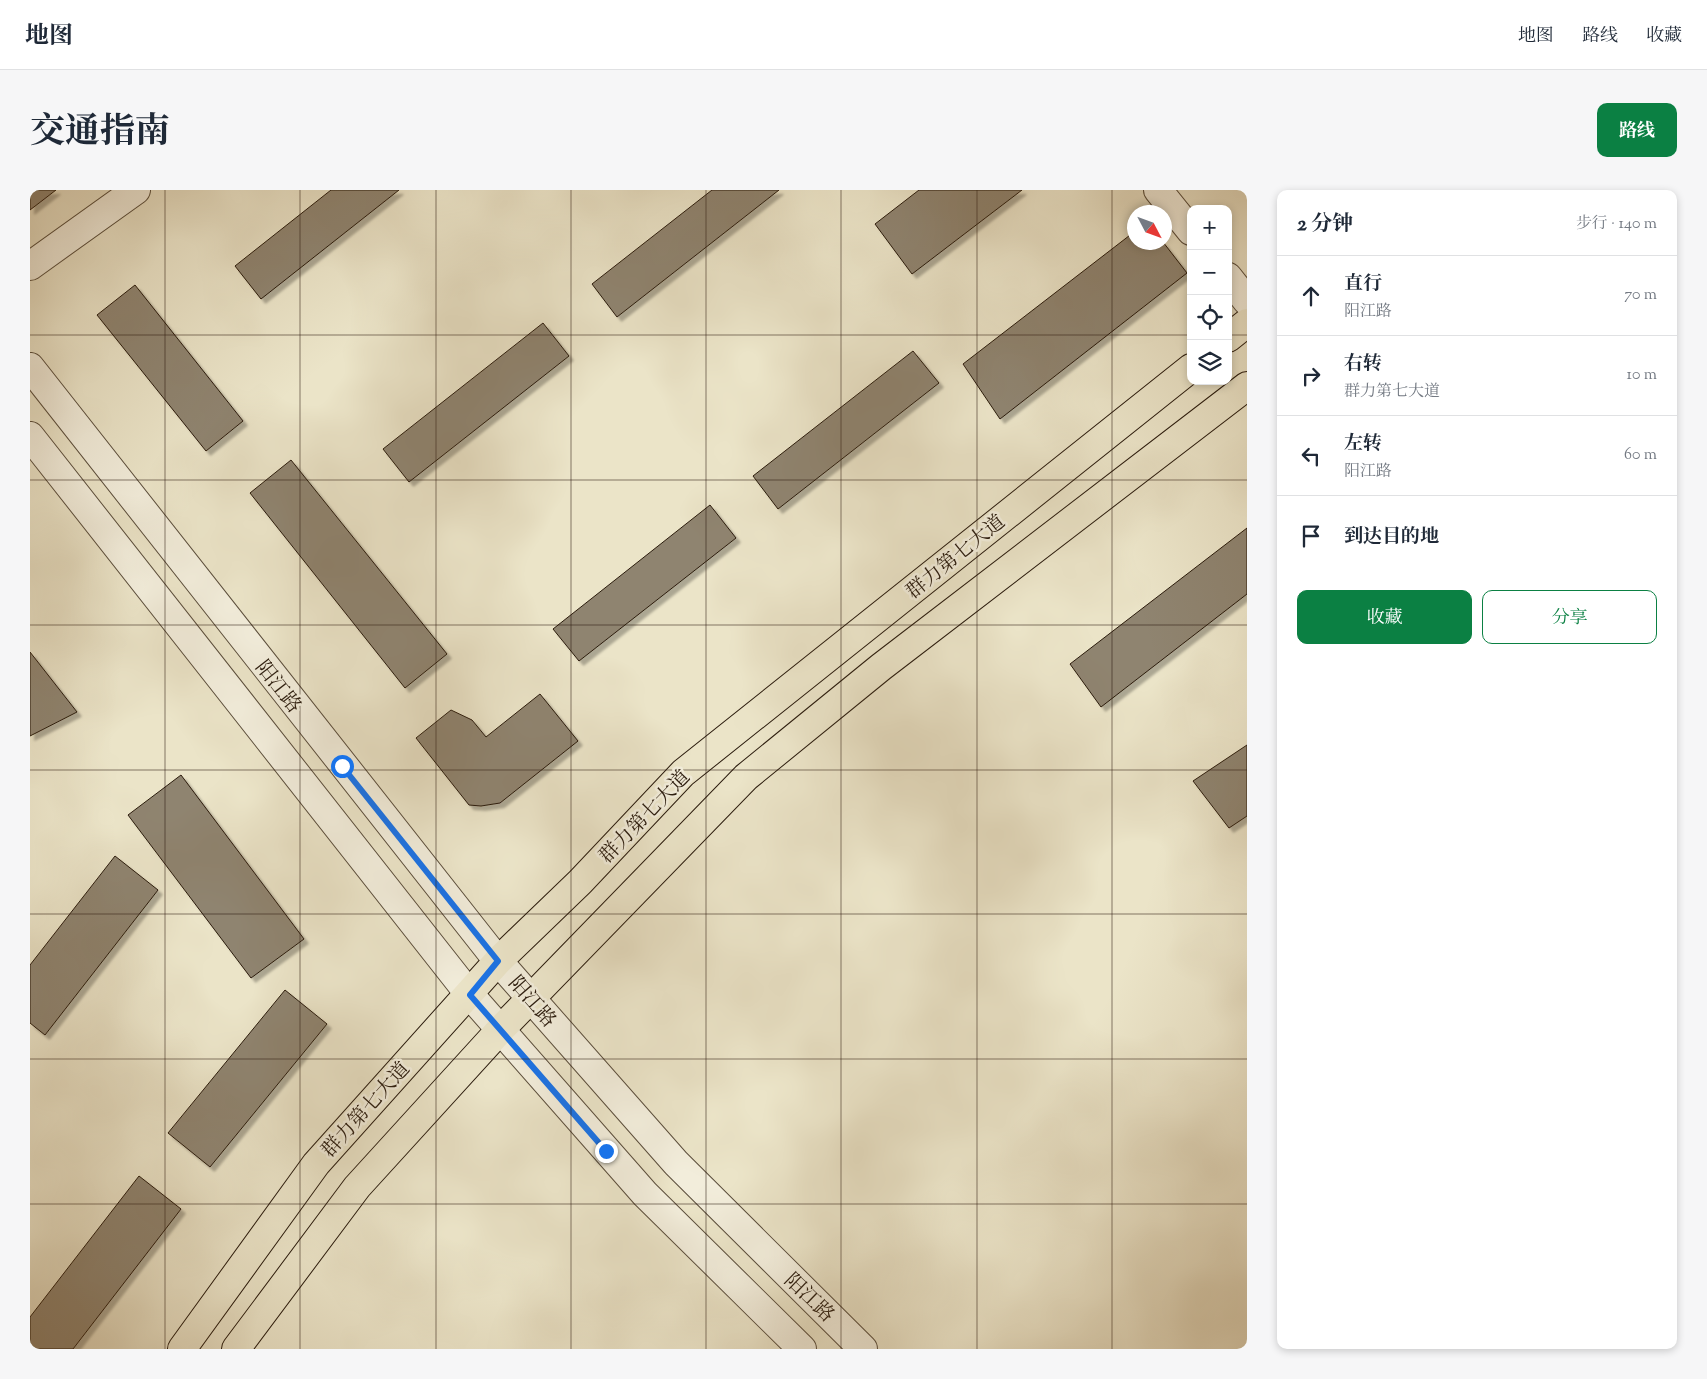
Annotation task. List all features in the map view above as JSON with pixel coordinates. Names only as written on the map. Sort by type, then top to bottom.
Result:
[{"type":"main road","points":[[1232,335],[1247,323]]},
{"type":"main road","name":"群力第七大道","points":[[182,1349],[316,1164],[470,995],[498,961],[580,882],[683,773],[1187,371]]},
{"type":"main road","name":"群力第七大道","points":[[236,1349],[358,1187],[500,1030],[746,777],[880,668],[1247,386]]},
{"type":"street","points":[[30,266],[136,190]]},
{"type":"street","points":[[1158,190],[1187,226]]},
{"type":"street","points":[[1232,282],[1247,301]]},
{"type":"street","name":"阳江路","points":[[30,367],[498,961],[676,1163],[863,1349]]},
{"type":"street","name":"阳江路","points":[[30,436],[470,995],[645,1194],[802,1349]]},
{"type":"building","points":[[30,190],[56,190],[30,210]]},
{"type":"building","points":[[331,190],[399,190],[261,299],[235,266]]},
{"type":"building","points":[[712,190],[779,190],[617,317],[592,284]]},
{"type":"building","points":[[919,190],[1022,190],[912,274],[875,224]]},
{"type":"building","points":[[1127,237],[1127,250],[1169,250],[1187,273],[1000,419],[963,364]]},
{"type":"building","points":[[135,285],[243,421],[206,451],[97,315]]},
{"type":"building","points":[[543,323],[569,356],[409,482],[383,449]]},
{"type":"building","points":[[913,351],[939,383],[778,509],[753,476]]},
{"type":"building","points":[[291,460],[447,654],[405,688],[250,493]]},
{"type":"building","points":[[710,505],[736,538],[579,661],[553,629]]},
{"type":"building","points":[[1247,528],[1247,594],[1101,707],[1070,664]]},
{"type":"building","points":[[30,652],[77,712],[30,736]]},
{"type":"building","points":[[540,694],[578,741],[500,803],[481,806],[469,805],[416,738],[451,710],[472,720],[486,737]]},
{"type":"building","points":[[1247,745],[1247,816],[1229,828],[1193,781]]},
{"type":"building","points":[[181,775],[304,939],[251,978],[128,815]]},
{"type":"building","points":[[115,856],[158,890],[45,1035],[30,1023],[30,965]]},
{"type":"building","points":[[285,990],[327,1024],[210,1167],[168,1133]]},
{"type":"building","points":[[139,1176],[181,1209],[73,1349],[30,1349],[30,1317]]},
{"type":"route","points":[[342,766],[498,961],[470,995],[606,1151]]}]
